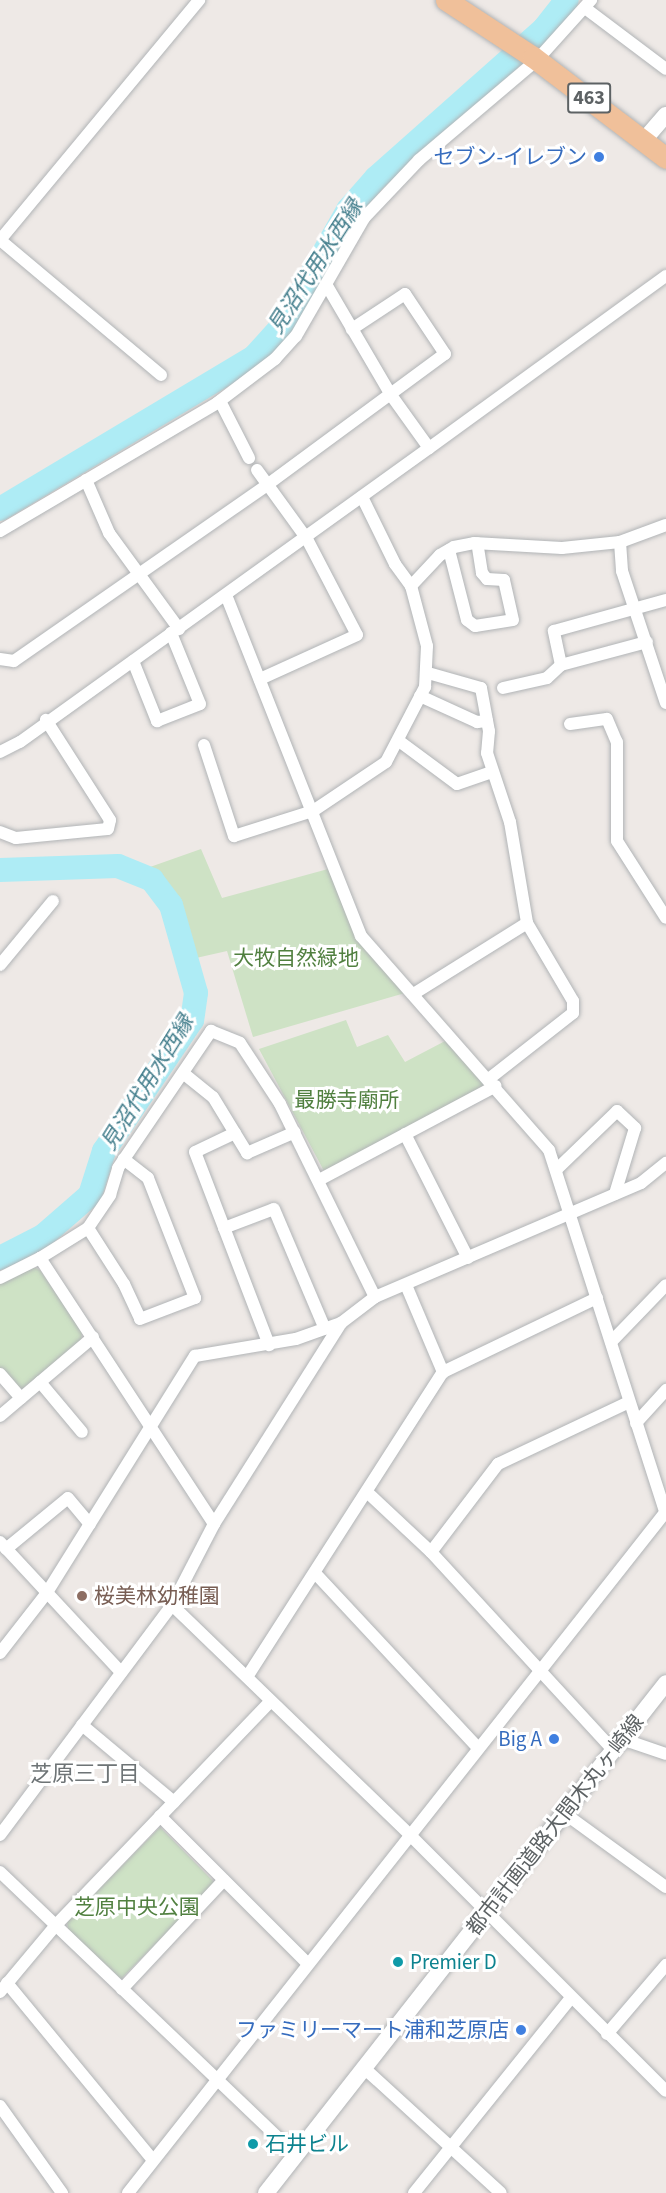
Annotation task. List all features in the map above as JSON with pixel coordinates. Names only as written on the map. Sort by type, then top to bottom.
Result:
[{"type":"highway","name":"463","points":[[446,0],[535,59],[666,158]]},
{"type":"street","points":[[161,375],[0,240],[199,0]]},
{"type":"street","points":[[0,531],[220,401],[275,359],[296,336],[327,286],[364,218],[419,160],[535,59],[588,4],[666,69]]},
{"type":"street","points":[[644,140],[666,115]]},
{"type":"street","points":[[0,752],[20,742],[46,720],[307,539],[666,276]]},
{"type":"street","points":[[327,286],[391,395],[429,448]]},
{"type":"street","points":[[0,659],[15,661],[267,485],[445,354],[405,294],[352,328]]},
{"type":"street","points":[[220,401],[249,458]]},
{"type":"street","points":[[257,470],[307,539],[357,635],[260,679]]},
{"type":"street","points":[[86,480],[109,533],[175,631],[200,704],[157,721],[133,661]]},
{"type":"street","points":[[204,745],[234,836],[313,811],[386,762],[399,741],[420,696],[428,673],[427,646],[411,586],[395,564],[362,497]]},
{"type":"street","points":[[411,586],[449,550],[477,543],[562,548],[620,542],[666,525]]},
{"type":"street","points":[[620,542],[622,571],[647,642],[660,662],[666,703]]},
{"type":"street","points":[[449,550],[467,620],[475,626],[513,620],[504,580],[488,579],[482,573],[477,543]]},
{"type":"street","points":[[128,2193],[478,1748],[665,1515],[663,1493],[629,1402],[571,1213],[549,1150],[415,993],[361,936],[226,595]]},
{"type":"street","points":[[561,665],[554,631],[636,611],[666,600]]},
{"type":"street","points":[[503,688],[547,678],[561,665],[647,642]]},
{"type":"street","points":[[319,1180],[405,1134],[493,1082],[573,1013],[573,1001],[527,923],[510,822],[491,772],[487,721],[481,688],[428,673]]},
{"type":"street","points":[[420,696],[477,722],[487,721]]},
{"type":"street","points":[[570,724],[607,719],[616,742],[616,841],[666,918]]},
{"type":"street","points":[[0,832],[16,838],[108,829],[110,820],[46,720]]},
{"type":"street","points":[[399,741],[458,784],[491,772]]},
{"type":"street","points":[[0,965],[53,901]]},
{"type":"street","points":[[415,993],[527,923]]},
{"type":"street","points":[[0,1278],[40,1258],[88,1228],[110,1195],[124,1159],[211,1031],[240,1043],[295,1132],[375,1296]]},
{"type":"street","points":[[183,1073],[213,1097],[247,1153],[295,1132]]},
{"type":"street","points":[[556,1170],[618,1111],[635,1128],[615,1194]]},
{"type":"street","points":[[235,1133],[195,1152],[269,1345]]},
{"type":"street","points":[[405,1134],[468,1258]]},
{"type":"street","points":[[88,1228],[124,1284],[140,1319],[195,1298],[148,1178],[124,1159]]},
{"type":"street","points":[[0,1653],[46,1594],[195,1356],[269,1345],[341,1323],[375,1296],[406,1285],[640,1183],[666,1163]]},
{"type":"street","points":[[224,1228],[274,1209],[325,1329]]},
{"type":"street","points":[[40,1258],[214,1524]]},
{"type":"street","points":[[406,1285],[443,1372]]},
{"type":"street","points":[[611,1342],[666,1285]]},
{"type":"street","points":[[247,1677],[368,1493],[443,1372],[597,1298]]},
{"type":"street","points":[[0,1835],[171,1605],[214,1524],[341,1323]]},
{"type":"street","points":[[0,1416],[93,1337]]},
{"type":"street","points":[[0,1374],[21,1398]]},
{"type":"street","points":[[39,1382],[82,1432]]},
{"type":"street","points":[[636,1423],[666,1390]]},
{"type":"street","points":[[431,1552],[498,1464],[629,1402]]},
{"type":"street","points":[[368,1493],[431,1552],[539,1672],[617,1745],[666,1754]]},
{"type":"street","points":[[90,1524],[68,1498],[3,1546],[122,1672]]},
{"type":"street","points":[[315,1573],[478,1748]]},
{"type":"street","points":[[171,1605],[410,1834],[486,1913],[666,2091]]},
{"type":"street","name":"都市計画道路大間木丸ヶ崎線","points":[[266,2193],[666,1683]]},
{"type":"street","points":[[153,2160],[3,1988],[56,1925],[271,1701]]},
{"type":"street","points":[[82,1725],[174,1802]]},
{"type":"street","points":[[564,1813],[666,1887]]},
{"type":"street","points":[[160,1816],[307,1964]]},
{"type":"street","points":[[0,1872],[296,2155]]},
{"type":"street","points":[[122,1989],[224,1880]]},
{"type":"street","points":[[607,2034],[666,1965]]},
{"type":"street","points":[[414,2193],[572,1998]]},
{"type":"street","points":[[364,2068],[501,2193]]},
{"type":"street","points":[[0,2106],[62,2193]]},
{"type":"green space","name":"大牧自然緑地","points":[[201,849],[222,898],[328,869],[353,930],[405,993],[253,1037],[227,951],[196,958],[181,909],[150,867]]},
{"type":"green space","name":"最勝寺廟所","points":[[346,1020],[357,1047],[388,1035],[405,1062],[447,1040],[486,1085],[324,1171],[259,1049]]},
{"type":"green space","points":[[33,1267],[40,1270],[82,1332],[81,1340],[21,1390],[0,1371],[0,1283]]},
{"type":"green space","name":"芝原中央公園","points":[[160,1827],[215,1883],[121,1979],[68,1929],[67,1922]]},
{"type":"waterway","name":"見沼代用水西縁","points":[[0,509],[254,357],[283,325],[348,210],[376,178],[544,29],[567,0]]},
{"type":"waterway","name":"見沼代用水西縁","points":[[0,870],[118,866],[152,880],[171,905],[196,993],[192,1020],[104,1151],[90,1195],[43,1236],[0,1258]]},
{"type":"place","name":"セブン-イレブン","points":[[599,157]]},
{"type":"place","name":"桜美林幼稚園","points":[[82,1596]]},
{"type":"place","name":"Big A","points":[[554,1739]]},
{"type":"place","name":"Premier D","points":[[398,1962]]},
{"type":"place","name":"ファミリーマート浦和芝原店","points":[[521,2030]]},
{"type":"place","name":"石井ビル","points":[[253,2144]]},
{"type":"district","name":"芝原三丁目","points":[[85,1775]]}]
